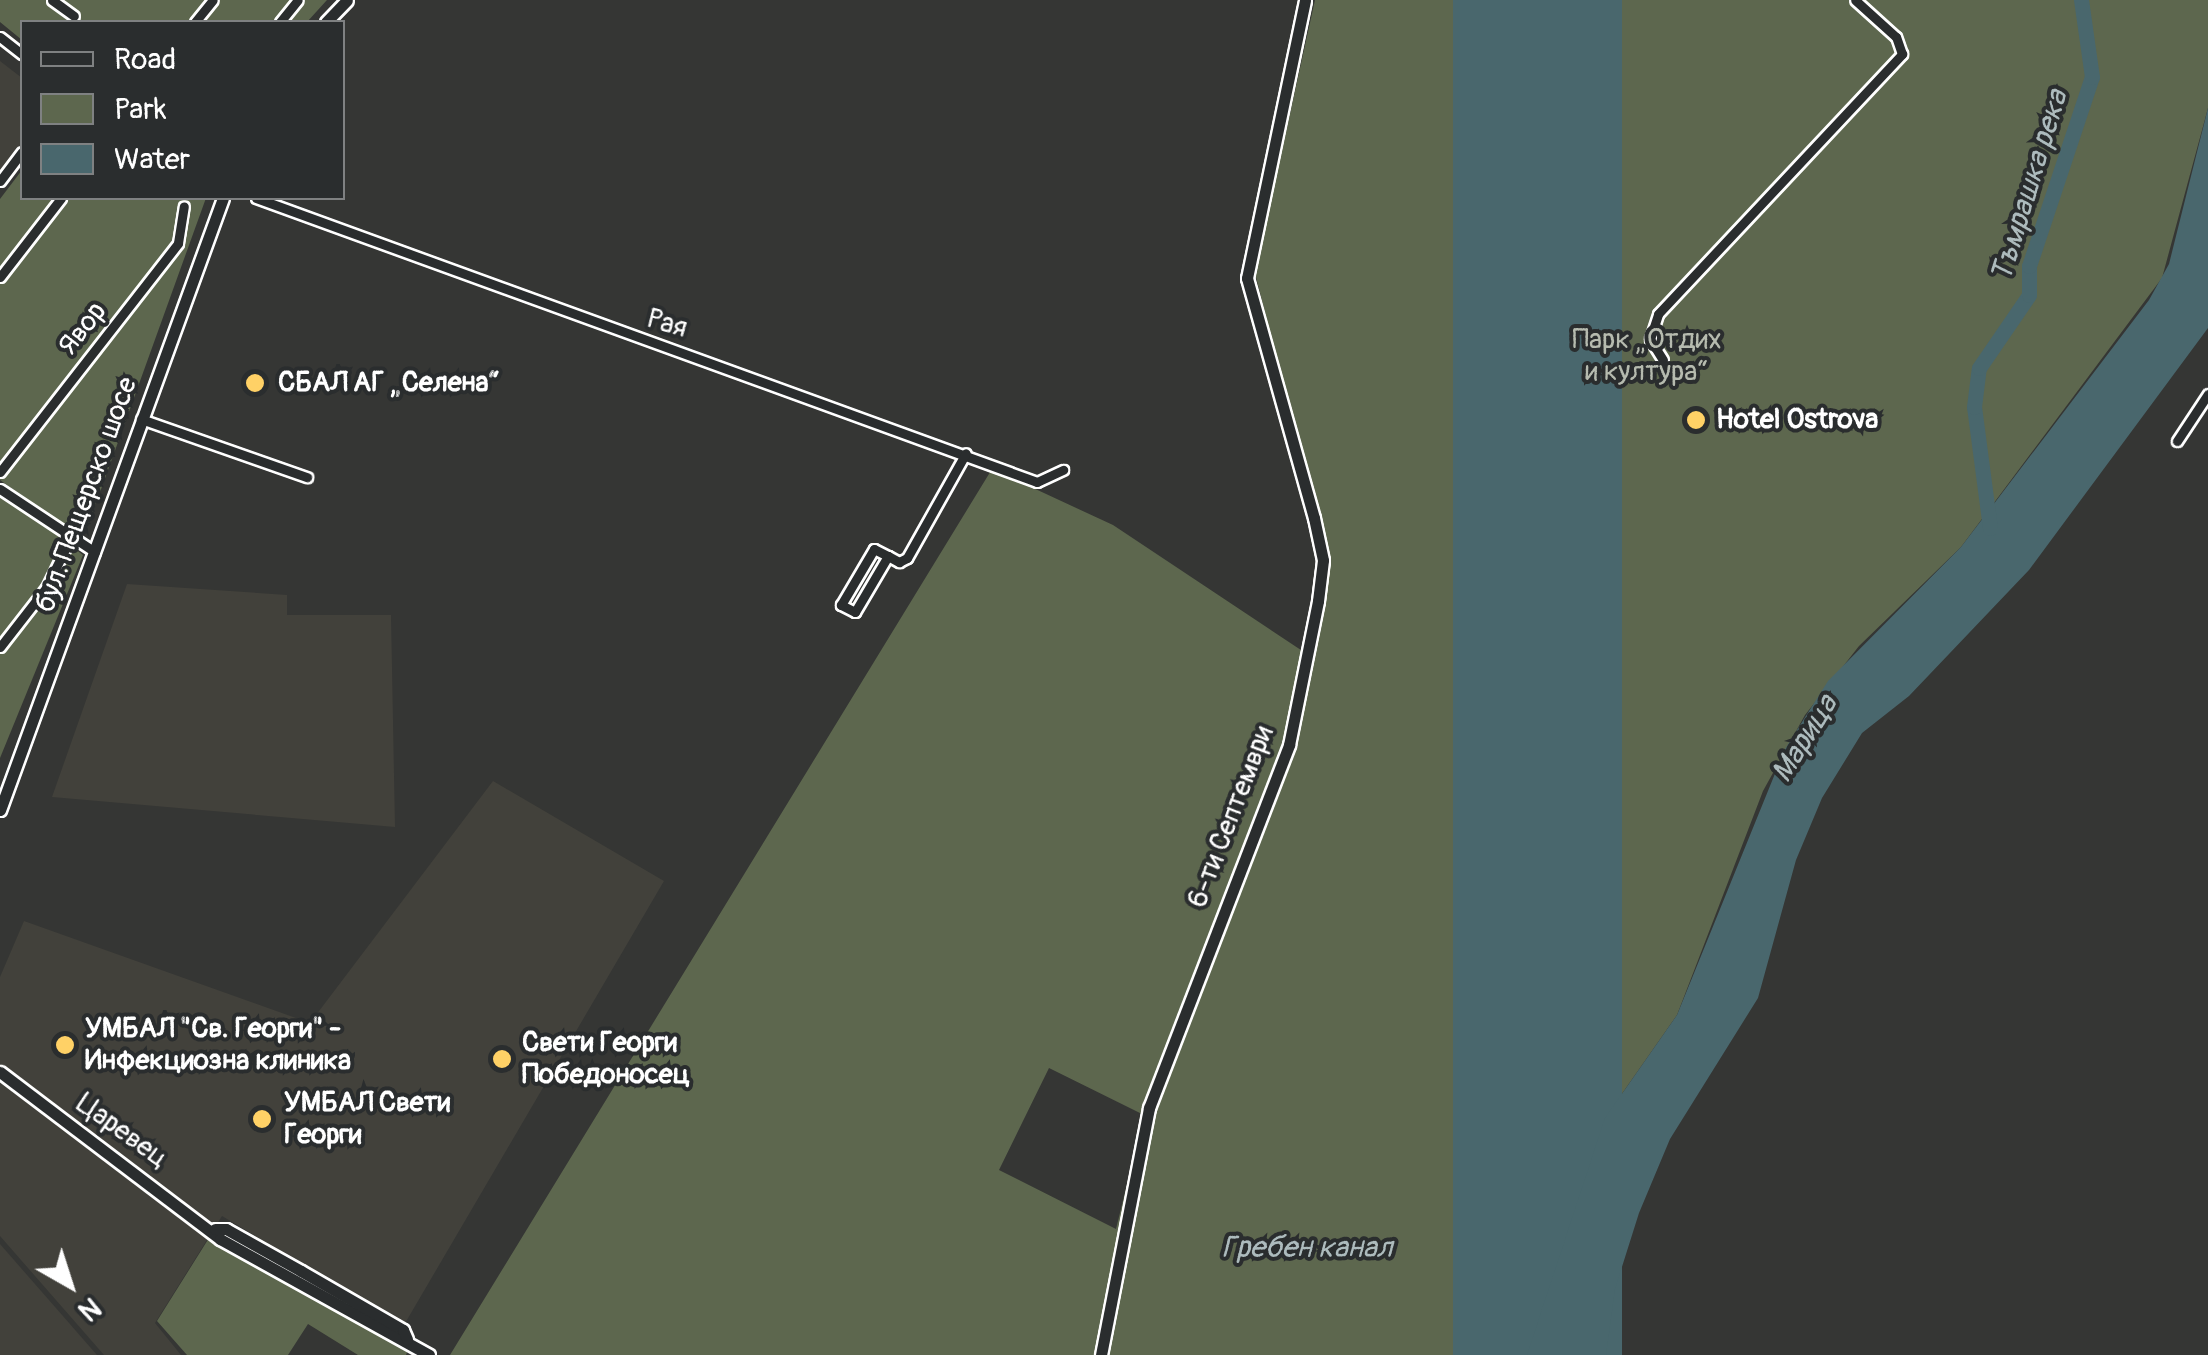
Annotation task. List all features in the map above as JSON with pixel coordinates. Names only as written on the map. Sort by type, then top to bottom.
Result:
[{"type":"street","points":[[52,0],[74,16]]},
{"type":"street","points":[[282,20],[298,0]]},
{"type":"street","points":[[328,20],[346,0]]},
{"type":"street","name":"6-ти Септември","points":[[1101,1355],[1149,1108],[1288,745],[1318,601],[1323,560],[1314,518],[1247,278],[1305,0]]},
{"type":"street","points":[[1663,360],[1650,338],[1658,314],[1902,54],[1896,37],[1855,0]]},
{"type":"street","points":[[0,37],[20,52]]},
{"type":"street","points":[[0,181],[20,155]]},
{"type":"street","points":[[0,278],[59,200]]},
{"type":"street","name":"бул. Пещерско шосе","points":[[0,810],[222,200]]},
{"type":"street","name":"Рая","points":[[262,200],[1037,482],[1063,470]]},
{"type":"street","name":"Явор","points":[[0,472],[178,243],[184,206]]},
{"type":"street","points":[[2177,441],[2208,394]]},
{"type":"street","points":[[142,419],[307,477]]},
{"type":"street","points":[[888,556],[855,612],[841,604],[874,549],[888,556],[907,558],[966,453]]},
{"type":"street","points":[[0,489],[95,552]]},
{"type":"street","points":[[0,647],[46,588],[71,536]]},
{"type":"street","name":"Царевец","points":[[0,1072],[215,1229],[226,1228],[301,1270],[404,1330],[407,1338],[430,1353]]},
{"type":"shaded area","points":[[0,61],[20,76],[20,149],[0,176]]},
{"type":"shaded area","points":[[127,584],[287,595],[287,615],[391,615],[395,827],[52,797]]},
{"type":"shaded area","name":"УМБАЛ Свети Георги","points":[[493,781],[664,881],[404,1325],[222,1216],[155,1323],[181,1355],[104,1355],[0,1236],[0,977],[24,921],[310,1023]]},
{"type":"shaded area","points":[[0,1244],[97,1355],[0,1355]]},
{"type":"green space","points":[[0,0],[327,0],[309,20],[20,20],[20,38],[0,22]]},
{"type":"green space","name":"Парк „Отдих и култура“","points":[[1315,0],[2208,0],[2208,108],[2162,278],[1961,547],[1859,646],[1805,715],[1763,791],[1677,1015],[1605,1118],[1527,1355],[450,1355],[992,469],[1113,525],[1313,658],[1330,567],[1255,273]],"holes":[[[1049,1068],[1144,1115],[1116,1229],[999,1170]]]},
{"type":"green space","points":[[20,173],[20,200],[205,200],[86,531],[73,532],[0,480],[0,199]]},
{"type":"green space","points":[[0,492],[83,555],[0,758]]},
{"type":"green space","points":[[209,1238],[408,1350],[406,1355],[358,1355],[308,1324],[288,1355],[187,1355],[157,1321]]},
{"type":"water","points":[[1453,0],[1622,0],[1622,1355],[1453,1355]]},
{"type":"water","name":"Марица","points":[[2208,108],[2208,328],[2029,570],[1909,696],[1862,733],[1822,798],[1796,860],[1758,998],[1670,1139],[1639,1213],[1615,1289],[1606,1355],[1527,1355],[1605,1118],[1677,1015],[1785,749],[1828,681],[1961,547],[2149,300],[2169,264]]},
{"type":"waterway","name":"Тъмрашка река","points":[[1990,528],[1974,407],[1979,368],[2029,295],[2029,266],[2092,77],[2081,0]]},
{"type":"place","name":"СБАЛ АГ „Селена“","points":[[255,383]]},
{"type":"place","name":"Hotel Ostrova","points":[[1696,420]]},
{"type":"place","name":"УМБАЛ \"Св. Георги\" - Инфекциозна клиника","points":[[65,1045]]},
{"type":"place","name":"Свети Георги Победоносец","points":[[502,1059]]},
{"type":"place","name":"УМБАЛ Свети Георги","points":[[262,1119]]},
{"type":"water label","name":"Гребен канал","points":[[1307,1248]]}]
